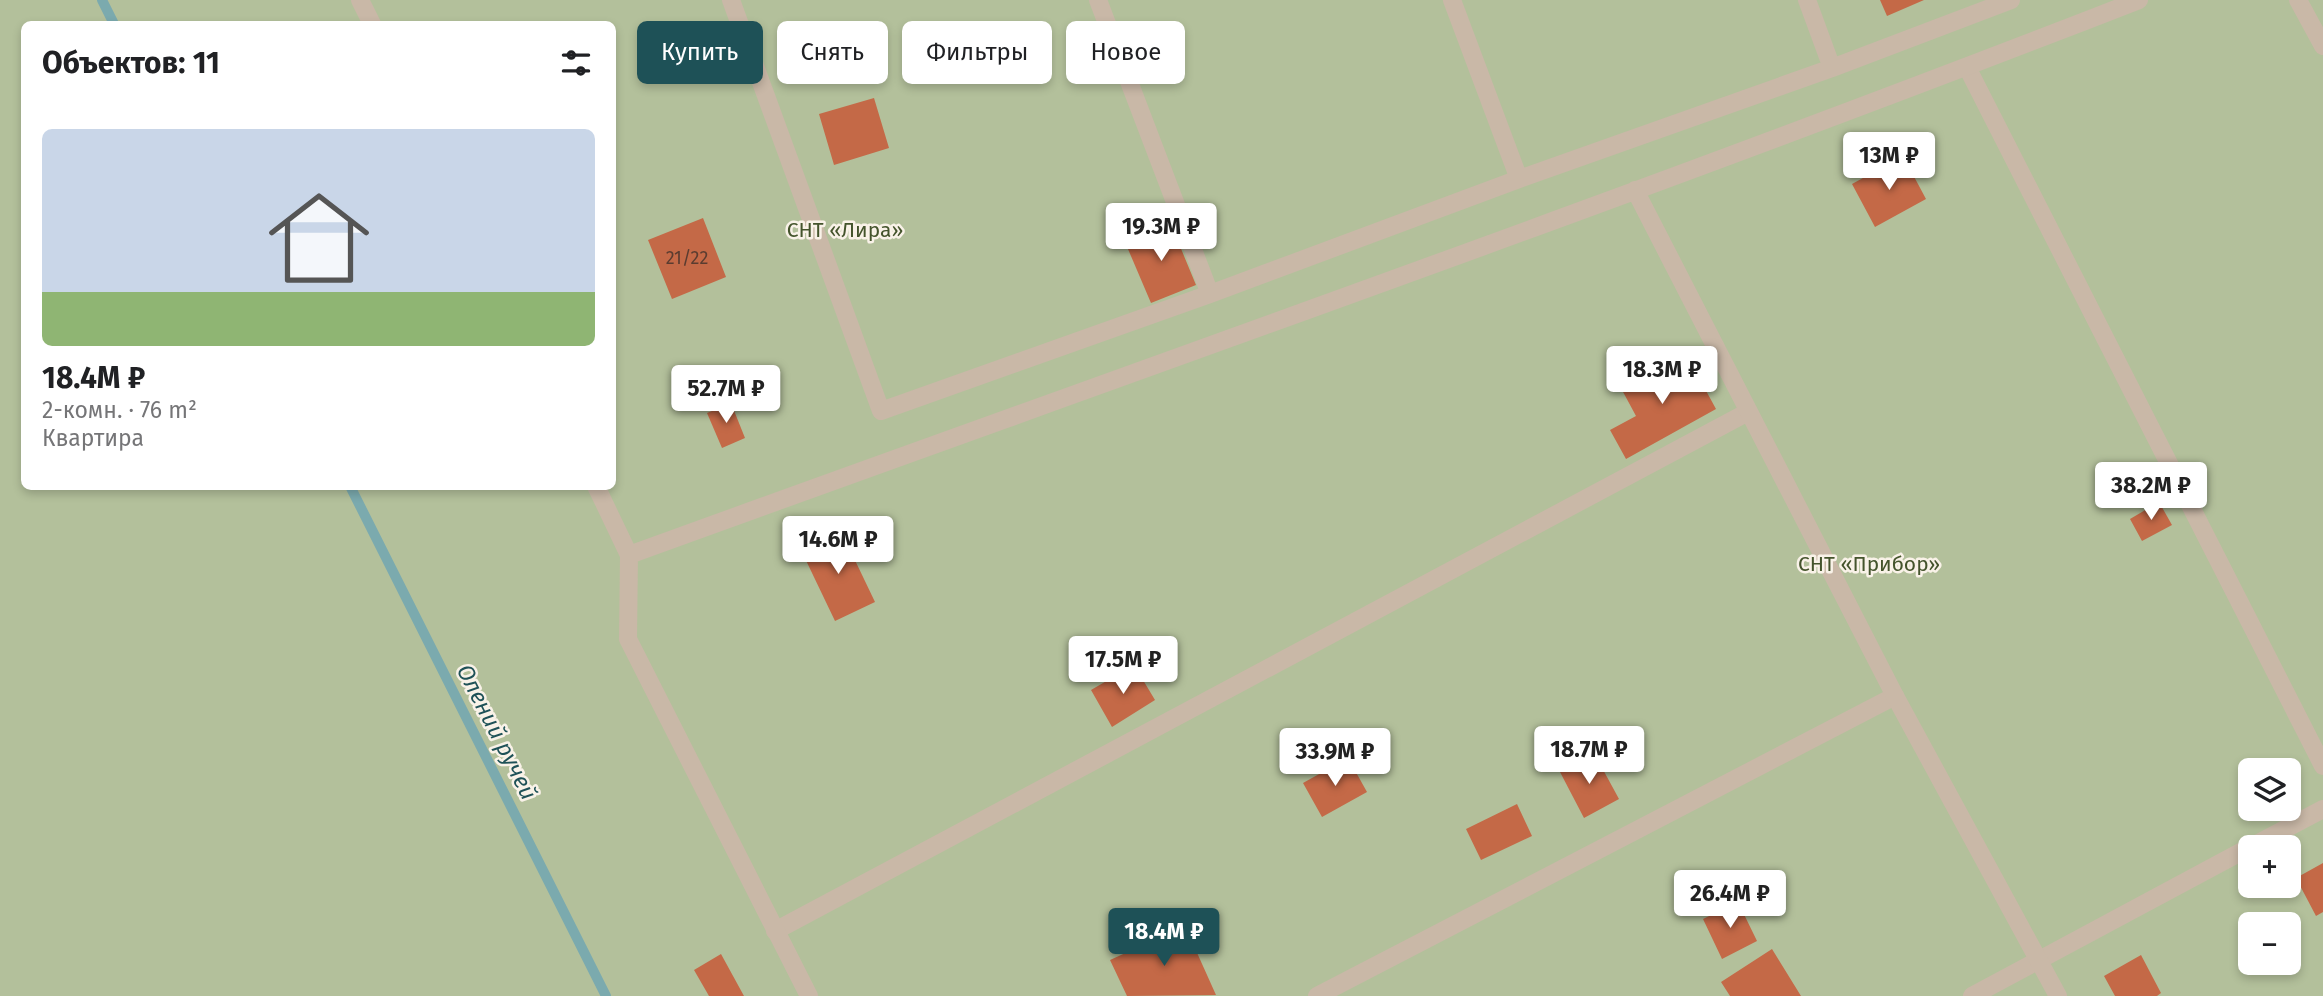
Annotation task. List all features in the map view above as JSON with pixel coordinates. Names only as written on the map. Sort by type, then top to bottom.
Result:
[{"type":"street","points":[[360,0],[370,21]]},
{"type":"street","points":[[731,0],[881,411],[1832,68],[2011,0]]},
{"type":"street","points":[[1098,0],[1210,294]]},
{"type":"street","points":[[1452,0],[1519,179]]},
{"type":"street","points":[[1807,0],[1832,68]]},
{"type":"street","points":[[629,555],[1635,190],[1968,67],[2139,0]]},
{"type":"street","points":[[2298,0],[2323,46]]},
{"type":"street","points":[[1968,67],[2323,766]]},
{"type":"street","points":[[1635,190],[1895,696],[2058,996]]},
{"type":"street","points":[[775,931],[1748,412]]},
{"type":"street","points":[[598,490],[629,555],[628,639],[808,996]]},
{"type":"street","points":[[1317,996],[1895,696]]},
{"type":"street","points":[[2273,835],[2323,808]]},
{"type":"street","points":[[1972,996],[2238,854]]},
{"type":"green space","name":"СНТ «Прибор»","points":[[0,0],[2323,0],[2323,996],[0,996]]},
{"type":"building","points":[[1880,0],[1924,0],[1887,16]]},
{"type":"building","points":[[874,98],[889,148],[834,165],[819,114]]},
{"type":"building","points":[[1903,156],[1926,199],[1875,227],[1852,184]]},
{"type":"building","points":[[703,218],[726,277],[672,299],[648,240]]},
{"type":"building","points":[[1170,222],[1196,285],[1151,303],[1125,242]]},
{"type":"building","points":[[1686,354],[1716,409],[1626,459],[1610,430],[1636,416],[1622,390]]},
{"type":"building","points":[[731,403],[745,438],[722,448],[707,413]]},
{"type":"building","points":[[2159,502],[2172,525],[2142,541],[2130,519]]},
{"type":"building","points":[[841,531],[875,602],[835,621],[801,550]]},
{"type":"building","points":[[1134,665],[1155,700],[1112,727],[1091,690]]},
{"type":"building","points":[[1594,753],[1619,799],[1584,818],[1560,772]]},
{"type":"building","points":[[1348,758],[1367,792],[1322,817],[1303,783]]},
{"type":"building","points":[[1517,804],[1532,836],[1481,860],[1466,829]]},
{"type":"building","points":[[2323,863],[2323,912],[2316,916],[2301,888],[2301,875]]},
{"type":"building","points":[[1738,902],[1757,941],[1722,959],[1703,919]]},
{"type":"building","points":[[1185,926],[1216,995],[1127,996],[1110,960]]},
{"type":"building","points":[[1772,949],[1801,996],[1730,996],[1721,982]]},
{"type":"building","points":[[721,954],[744,996],[709,996],[694,970]]},
{"type":"building","points":[[2141,955],[2161,993],[2157,996],[2115,996],[2104,976]]},
{"type":"waterway","name":"Олений ручей","points":[[102,0],[112,21]]},
{"type":"waterway","name":"Олений ручей","points":[[352,490],[606,996]]},
{"type":"park label","name":"СНТ «Лира»","points":[[845,230]]}]
